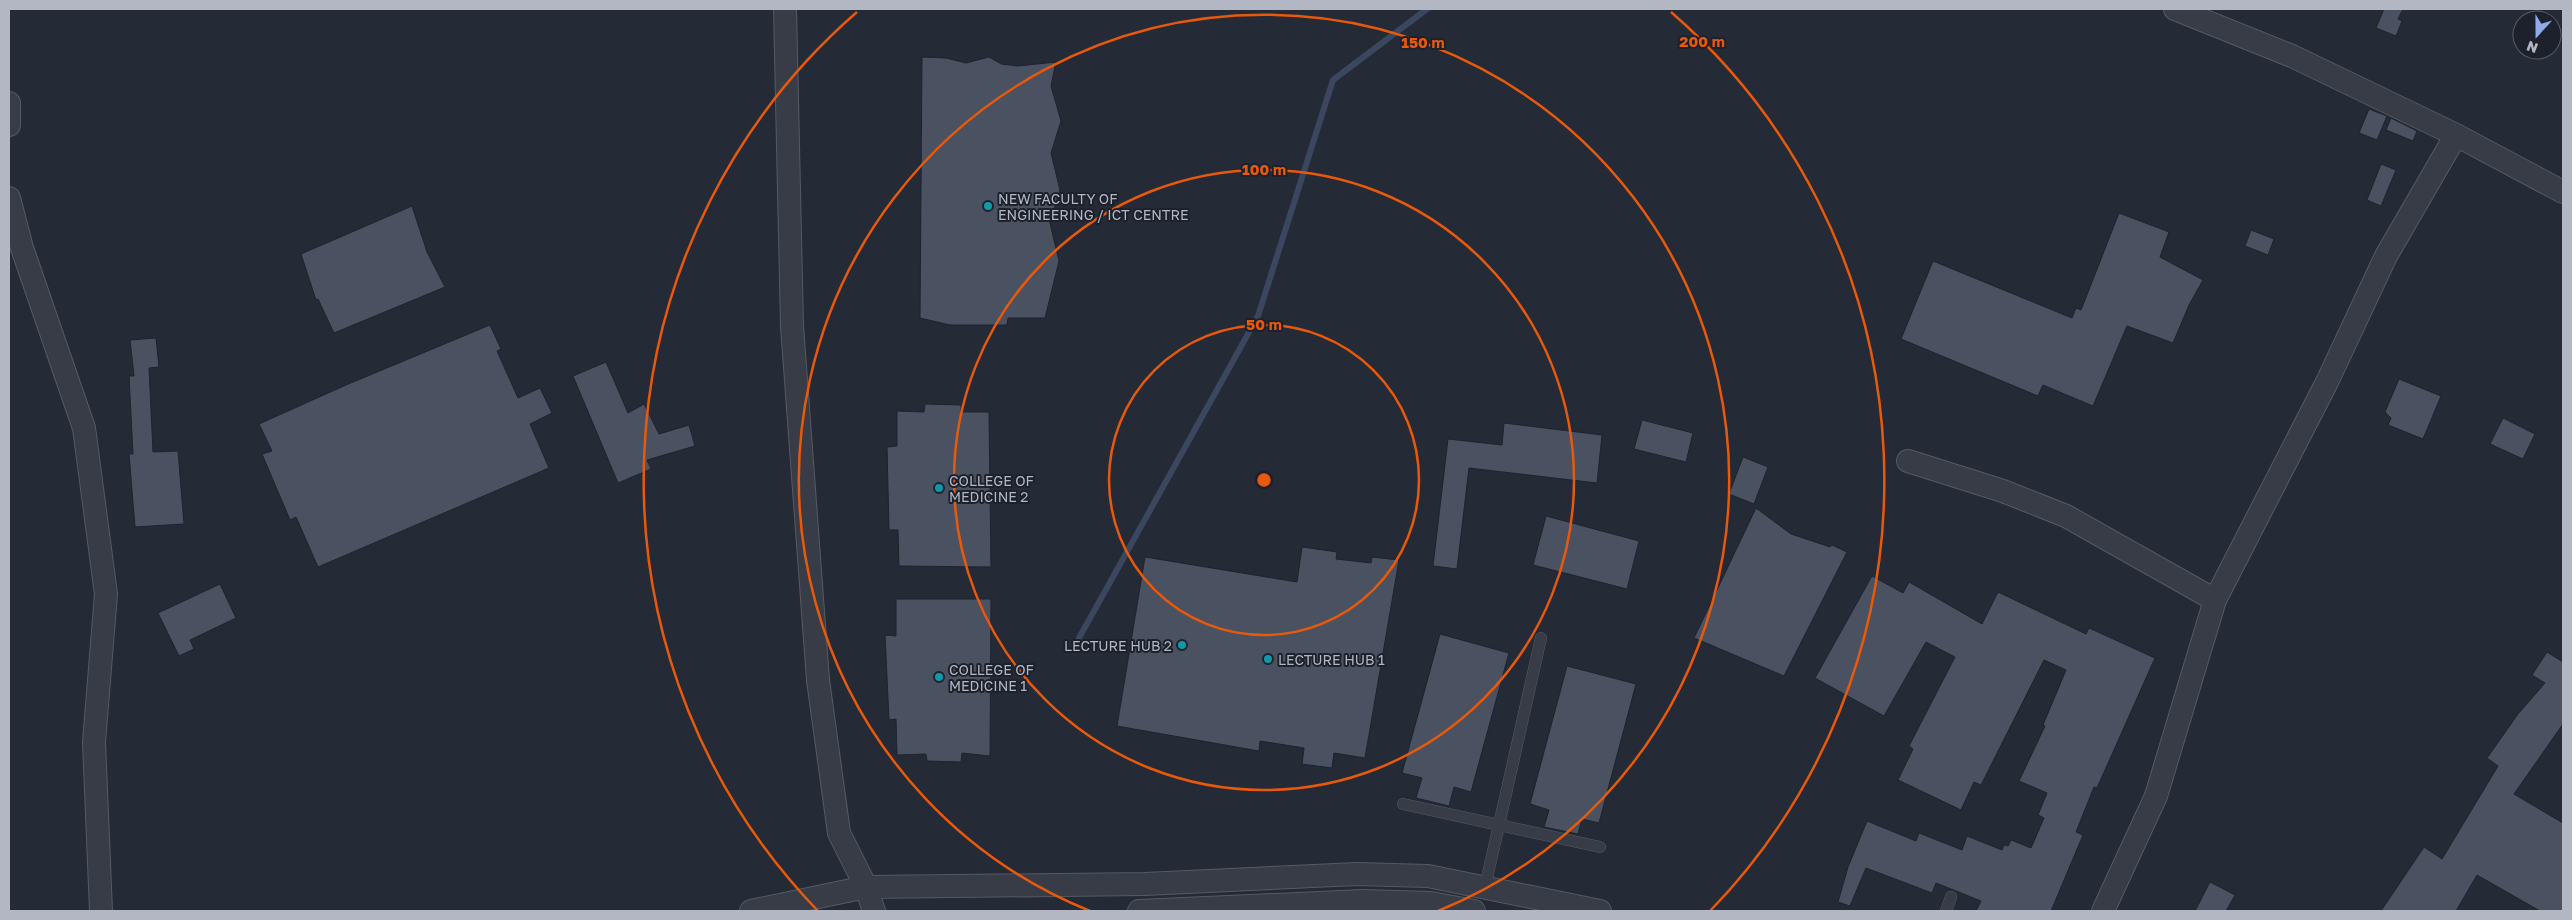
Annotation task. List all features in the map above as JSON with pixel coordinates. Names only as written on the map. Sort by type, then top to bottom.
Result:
[{"type":"street","points":[[785,9],[792,326],[818,680],[839,833],[866,887],[874,911]]},
{"type":"street","points":[[2175,9],[2292,56],[2456,135],[2563,192]]},
{"type":"street","points":[[9,102],[9,125]]},
{"type":"street","points":[[2103,911],[2156,796],[2215,600],[2327,382],[2386,256],[2456,135]]},
{"type":"street","points":[[9,198],[22,248],[84,428],[106,594],[94,742],[101,911]]},
{"type":"street","points":[[1908,461],[2003,491],[2066,516],[2215,600]]},
{"type":"street","points":[[751,911],[866,887],[1145,884],[1357,874],[1428,876],[1485,887],[1533,904],[1600,911]]},
{"type":"street","points":[[1139,911],[1363,901],[1431,902],[1474,911]]},
{"type":"lane","points":[[1485,887],[1541,638]]},
{"type":"lane","points":[[1403,804],[1600,847]]},
{"type":"lane","points":[[1946,911],[1951,897]]},
{"type":"building","points":[[2384,9],[2403,9],[2398,19],[2402,21],[2396,36],[2376,28]]},
{"type":"building","name":"NEW FACULTY OF ENGINEERING / ICT CENTRE","points":[[922,57],[946,58],[966,63],[989,57],[1001,64],[1018,66],[1056,62],[1051,86],[1061,121],[1051,153],[1060,190],[1050,223],[1059,261],[1045,318],[1008,318],[1007,325],[950,325],[920,318]]},
{"type":"building","points":[[2369,109],[2387,116],[2377,140],[2359,133]]},
{"type":"building","points":[[2391,118],[2417,131],[2413,141],[2386,130]]},
{"type":"building","points":[[2381,164],[2396,170],[2381,206],[2367,200]]},
{"type":"building","points":[[412,206],[427,252],[445,287],[334,333],[318,299],[316,300],[301,254]]},
{"type":"building","points":[[2119,213],[2169,232],[2160,257],[2203,280],[2189,305],[2173,343],[2127,326],[2093,406],[2043,385],[2038,396],[1901,339],[1933,261],[2072,318],[2076,308],[2081,310]]},
{"type":"building","points":[[2251,230],[2274,239],[2268,255],[2245,246]]},
{"type":"building","points":[[490,325],[501,349],[497,351],[518,398],[540,388],[552,413],[530,424],[549,468],[318,567],[296,517],[290,520],[262,454],[272,451],[259,424],[346,385]]},
{"type":"building","points":[[156,338],[159,367],[149,368],[153,452],[178,451],[184,524],[135,527],[129,454],[133,454],[129,376],[134,376],[130,340]]},
{"type":"building","points":[[606,362],[628,413],[644,404],[659,434],[689,425],[695,446],[647,460],[651,469],[618,483],[573,376]]},
{"type":"building","points":[[2399,379],[2441,396],[2423,439],[2388,425],[2391,418],[2385,412]]},
{"type":"building","name":"COLLEGE OF MEDICINE 2","points":[[925,404],[961,405],[961,412],[989,412],[991,567],[899,566],[898,530],[889,530],[887,447],[897,446],[897,411],[924,412]]},
{"type":"building","points":[[2503,418],[2535,434],[2523,459],[2490,444]]},
{"type":"building","points":[[1642,420],[1693,433],[1686,462],[1634,449]]},
{"type":"building","points":[[1504,423],[1602,435],[1597,483],[1469,468],[1457,569],[1433,566],[1448,439],[1502,445]]},
{"type":"building","points":[[1743,457],[1768,467],[1754,504],[1729,494]]},
{"type":"building","points":[[1756,508],[1791,534],[1830,547],[1832,545],[1847,552],[1784,676],[1694,638]]},
{"type":"building","points":[[1546,516],[1639,541],[1627,589],[1533,565]]},
{"type":"building","points":[[1302,547],[1337,552],[1336,559],[1371,563],[1372,557],[1399,560],[1365,758],[1334,753],[1332,768],[1302,764],[1304,748],[1260,741],[1259,751],[1117,726],[1145,557],[1297,582]]},
{"type":"building","points":[[1872,576],[1903,593],[1909,582],[1982,624],[1998,592],[2086,634],[2089,628],[2155,658],[2097,788],[2094,787],[2076,832],[2083,835],[2051,911],[1976,911],[1981,901],[1936,883],[1932,893],[1866,868],[1850,906],[1838,902],[1848,867],[1867,821],[1916,841],[1919,833],[1962,850],[1967,836],[2002,850],[2004,845],[2008,846],[2011,840],[2031,848],[2044,818],[2038,815],[2047,793],[2019,781],[2045,726],[2043,725],[2066,670],[2044,660],[1981,785],[1974,782],[1961,810],[1898,780],[1913,749],[1909,746],[1955,657],[1926,642],[1884,716],[1815,678]]},
{"type":"building","points":[[220,584],[236,618],[190,640],[194,649],[179,656],[158,613]]},
{"type":"building","name":"COLLEGE OF MEDICINE 1","points":[[896,599],[991,599],[990,756],[962,753],[961,762],[927,761],[926,754],[897,755],[896,719],[889,720],[885,635],[896,636]]},
{"type":"building","points":[[1440,634],[1509,653],[1471,792],[1454,787],[1449,806],[1416,798],[1422,778],[1402,773]]},
{"type":"building","points":[[2547,652],[2563,662],[2563,724],[2514,794],[2563,823],[2563,911],[2540,911],[2477,875],[2456,911],[2381,911],[2424,847],[2442,859],[2498,766],[2487,758],[2518,714],[2545,683],[2532,675]]},
{"type":"building","points":[[1567,666],[1636,684],[1599,823],[1582,819],[1578,834],[1544,827],[1549,810],[1530,804]]},
{"type":"building","points":[[2210,882],[2235,895],[2226,911],[2195,911]]},
{"type":"waterway","points":[[1079,638],[1258,316],[1333,80],[1427,9]]},
{"type":"place","name":"NEW FACULTY OF ENGINEERING / ICT CENTRE","points":[[988,206]]},
{"type":"place","name":"COLLEGE OF MEDICINE 2","points":[[939,488]]},
{"type":"place","name":"LECTURE HUB 2","points":[[1182,645]]},
{"type":"place","name":"LECTURE HUB 1","points":[[1268,659]]},
{"type":"place","name":"COLLEGE OF MEDICINE 1","points":[[939,677]]}]
